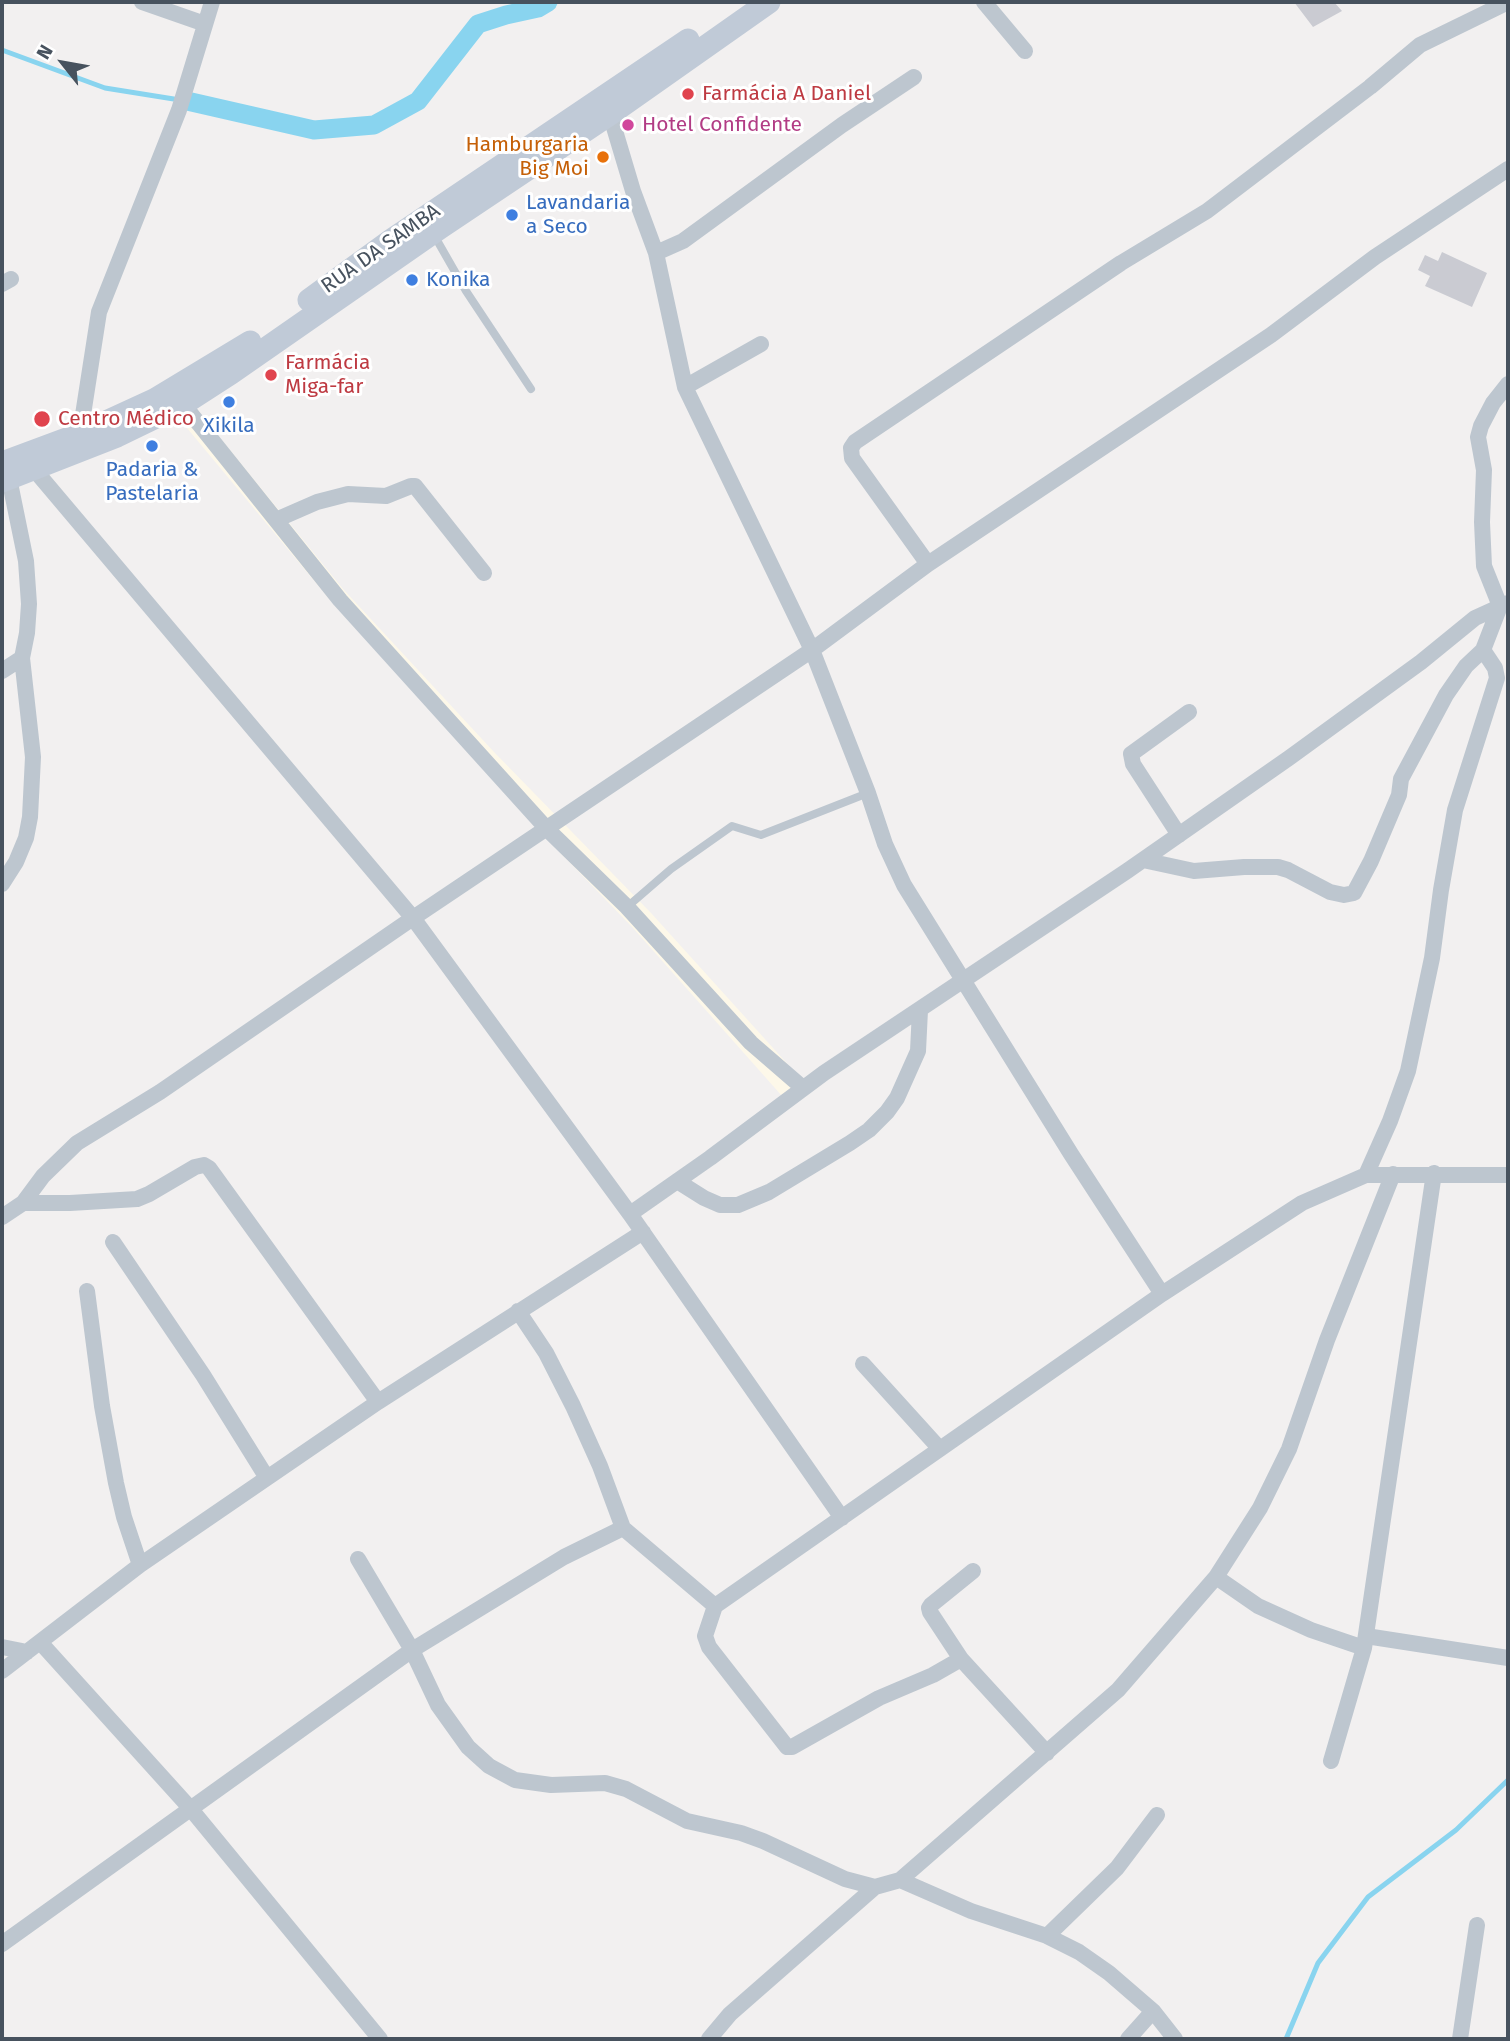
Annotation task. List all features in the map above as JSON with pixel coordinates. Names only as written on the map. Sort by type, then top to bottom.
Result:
[{"type":"main road","name":"RUA DA SAMBA","points":[[4,474],[80,434],[154,400],[243,347],[390,241],[742,2]]},
{"type":"main road","name":"RUA DA SAMBA","points":[[4,474],[33,468],[117,436],[183,404],[610,114],[769,2]]},
{"type":"street","points":[[142,2],[205,24]]},
{"type":"street","points":[[80,434],[99,312],[179,110],[212,2]]},
{"type":"street","points":[[984,2],[1026,51]]},
{"type":"street","points":[[928,564],[852,458],[851,448],[855,442],[1121,263],[1207,211],[1370,87],[1420,45],[1508,2]]},
{"type":"street","points":[[656,253],[683,241],[842,125],[914,77]]},
{"type":"street","points":[[610,114],[633,191],[656,253],[685,387],[812,650],[885,844],[904,885],[1162,1293]]},
{"type":"street","points":[[2,1217],[23,1203],[43,1177],[77,1143],[160,1092],[812,650],[928,564],[1271,335],[1375,257],[1508,169]]},
{"type":"street","points":[[685,387],[761,344]]},
{"type":"street","points":[[1504,605],[1484,566],[1484,470],[1478,437],[1480,426],[1493,403],[1508,384]]},
{"type":"street","points":[[183,404],[278,519],[340,600],[547,829],[627,907],[751,1042],[803,1088]]},
{"type":"street","points":[[33,468],[413,918],[643,1232],[842,1518]]},
{"type":"street","points":[[2,884],[21,850],[30,817],[33,757],[22,658],[29,604],[26,561],[4,474]]},
{"type":"street","points":[[278,519],[317,502],[348,494],[386,496],[415,486],[484,573]]},
{"type":"street","points":[[1143,860],[1194,872],[1278,867],[1331,892],[1344,895],[1354,893],[1399,795],[1401,779],[1446,695],[1466,666],[1483,650],[1504,605]]},
{"type":"street","points":[[630,1214],[803,1088],[1179,835],[1422,662],[1475,618],[1504,605]]},
{"type":"street","points":[[1366,1175],[1390,1121],[1408,1070],[1432,958],[1455,810],[1497,678],[1502,671],[1483,650]]},
{"type":"street","points":[[2,671],[22,658]]},
{"type":"street","points":[[1179,835],[1133,764],[1131,754],[1189,712]]},
{"type":"street","points":[[677,1181],[720,1205],[738,1205],[769,1192],[850,1143],[887,1112],[897,1098],[918,1051],[920,1010]]},
{"type":"street","points":[[23,1203],[137,1199],[195,1167],[209,1168],[377,1402]]},
{"type":"street","points":[[709,2039],[730,2014],[875,1887],[900,1880],[1118,1690],[1216,1577],[1260,1508],[1289,1449],[1327,1340],[1393,1174]]},
{"type":"street","points":[[1331,1761],[1365,1642],[1434,1174]]},
{"type":"street","points":[[961,1659],[933,1675],[870,1702],[792,1747],[787,1747],[709,1647],[705,1636],[715,1606],[1162,1293],[1302,1203],[1366,1175],[1508,1175]]},
{"type":"street","points":[[2,1671],[140,1565],[377,1402],[643,1232]]},
{"type":"street","points":[[113,1242],[196,1365],[267,1478]]},
{"type":"street","points":[[87,1291],[116,1483],[140,1565]]},
{"type":"street","points":[[518,1311],[546,1353],[573,1406],[600,1466],[623,1528],[715,1606]]},
{"type":"street","points":[[863,1364],[940,1450]]},
{"type":"street","points":[[2,1944],[412,1650],[564,1557],[623,1528]]},
{"type":"street","points":[[358,1559],[412,1650],[438,1705],[468,1747],[489,1766],[515,1780],[551,1785],[605,1783],[626,1789],[687,1821],[741,1833],[845,1879],[875,1887]]},
{"type":"street","points":[[973,1572],[929,1608],[961,1659],[1047,1753]]},
{"type":"street","points":[[1216,1577],[1258,1606],[1311,1630],[1365,1642],[1508,1658]]},
{"type":"street","points":[[2,1647],[33,1647],[190,1808],[380,2039]]},
{"type":"street","points":[[1047,1936],[1117,1868],[1157,1815]]},
{"type":"street","points":[[900,1880],[971,1911],[1047,1936],[1079,1952],[1109,1973],[1153,2011],[1175,2039]]},
{"type":"street","points":[[1460,2039],[1477,1925]]},
{"type":"street","points":[[1128,2039],[1153,2011]]},
{"type":"lane","points":[[433,233],[466,291],[531,389]]},
{"type":"lane","points":[[627,907],[671,869],[732,826],[761,835],[868,793]]},
{"type":"shaded area","points":[[204,418],[343,589],[494,752],[651,913],[802,1080],[782,1096],[633,928],[552,844],[331,601],[187,428]]},
{"type":"building","points":[[1294,2],[1334,2],[1342,11],[1313,27]]},
{"type":"building","points":[[1442,252],[1487,273],[1472,307],[1425,286],[1430,276],[1418,270],[1425,255],[1438,261]]},
{"type":"waterway","points":[[187,101],[314,130],[374,125],[418,101],[478,24],[538,8],[548,2]]},
{"type":"waterway","points":[[2,50],[105,88],[180,100]]},
{"type":"waterway","points":[[1286,2039],[1318,1963],[1368,1897],[1456,1830],[1508,1780]]},
{"type":"place","name":"Farmácia A Daniel","points":[[688,94]]},
{"type":"place","name":"Hotel Confidente","points":[[628,125]]},
{"type":"place","name":"Hamburgaria Big Moi","points":[[603,157]]},
{"type":"place","name":"Lavandaria a Seco","points":[[512,215]]},
{"type":"place","name":"Konika","points":[[412,280]]},
{"type":"place","name":"Farmácia Miga-far","points":[[271,375]]},
{"type":"place","name":"Xikila","points":[[229,402]]},
{"type":"place","name":"Centro Médico","points":[[42,419]]},
{"type":"place","name":"Padaria & Pastelaria","points":[[152,446]]}]
